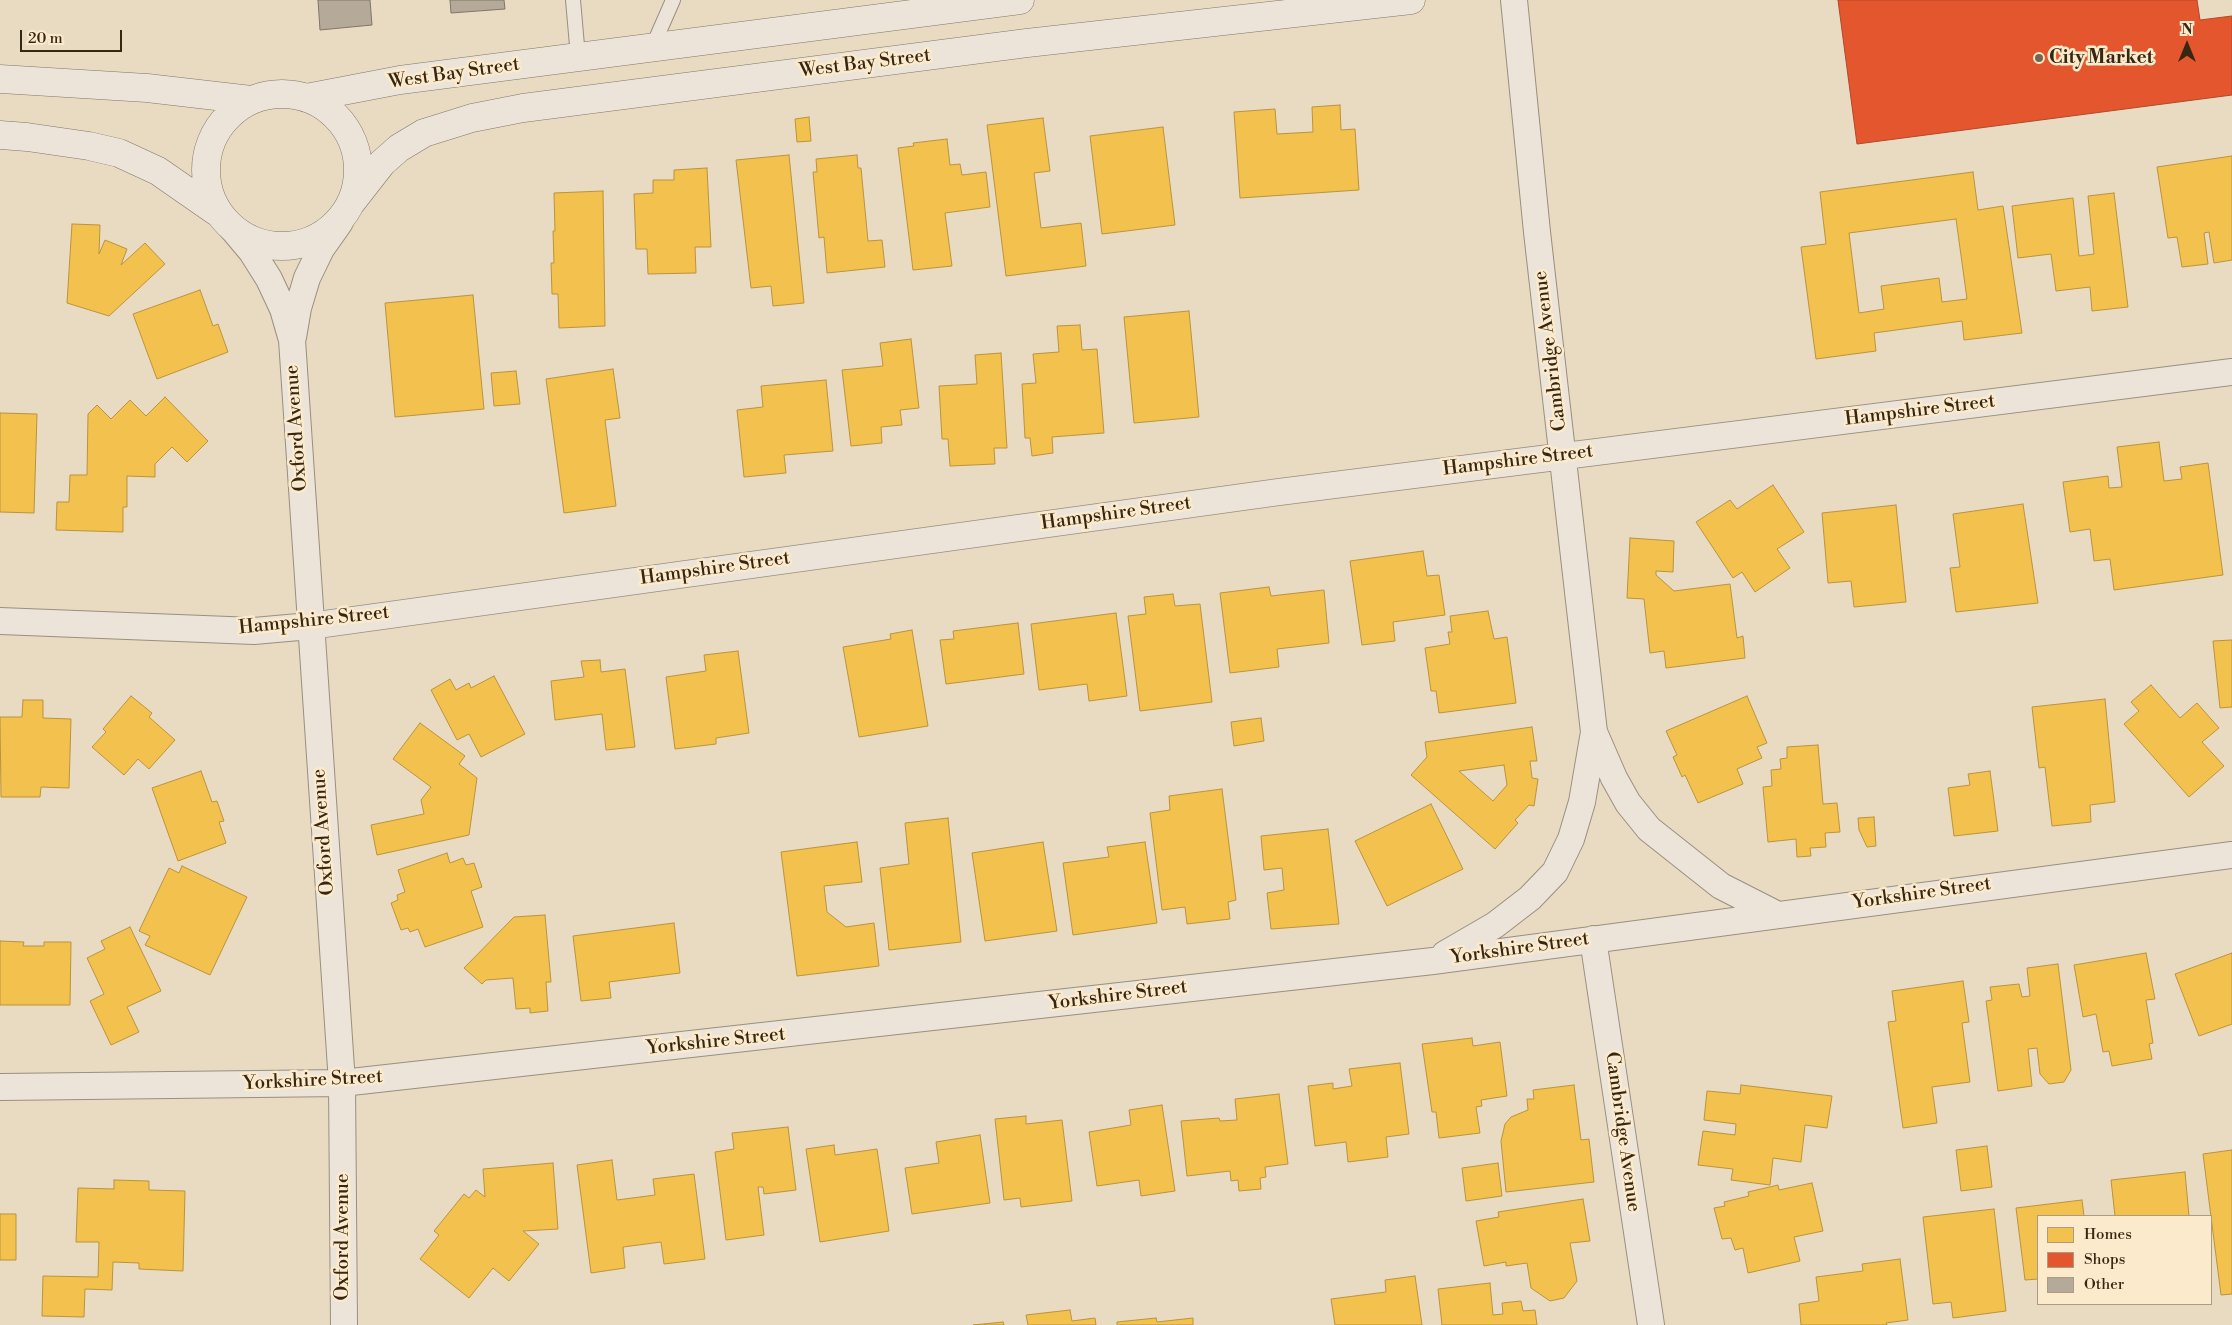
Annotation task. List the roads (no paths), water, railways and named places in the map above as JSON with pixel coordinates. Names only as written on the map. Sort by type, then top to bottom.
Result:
[{"type":"main road","name":"West Bay Street","points":[[306,98],[400,80],[652,48],[906,7],[1020,0]]},
{"type":"main road","name":"West Bay Street","points":[[345,213],[382,163],[399,148],[424,133],[472,118],[523,108],[1027,43],[1411,0]]},
{"type":"main road","points":[[0,79],[147,88],[251,100],[284,94],[306,98],[330,110],[342,124],[351,138],[356,155],[358,174],[345,213],[314,240],[284,246],[255,242],[158,171],[119,153],[89,146],[0,135]]},
{"type":"main road","points":[[224,220],[209,196],[205,176],[209,146],[225,118],[251,100]]},
{"type":"street","name":"Cambridge Avenue","points":[[1433,960],[1494,925],[1530,898],[1555,872],[1571,839],[1582,802],[1594,732],[1564,454],[1537,232],[1514,0]]},
{"type":"street","name":"Oxford Avenue","points":[[292,340],[298,308],[307,278],[321,249],[345,213]]},
{"type":"street","name":"Oxford Avenue","points":[[224,220],[252,252],[269,279],[283,309],[292,340],[342,1083],[344,1325]]},
{"type":"street","name":"Hampshire Street","points":[[0,621],[254,631],[310,626],[1564,454],[2232,372]]},
{"type":"street","name":"Cambridge Avenue","points":[[1594,732],[1623,795],[1649,828],[1721,886],[1776,914]]},
{"type":"street","name":"Yorkshire Street","points":[[0,1087],[342,1083],[1433,960],[2232,855]]},
{"type":"street","name":"Cambridge Avenue","points":[[1593,939],[1651,1325]]},
{"type":"lane","points":[[573,0],[578,57]]},
{"type":"lane","points":[[652,48],[673,0]]},
{"type":"place","name":"City Market","points":[[2039,58]]}]
